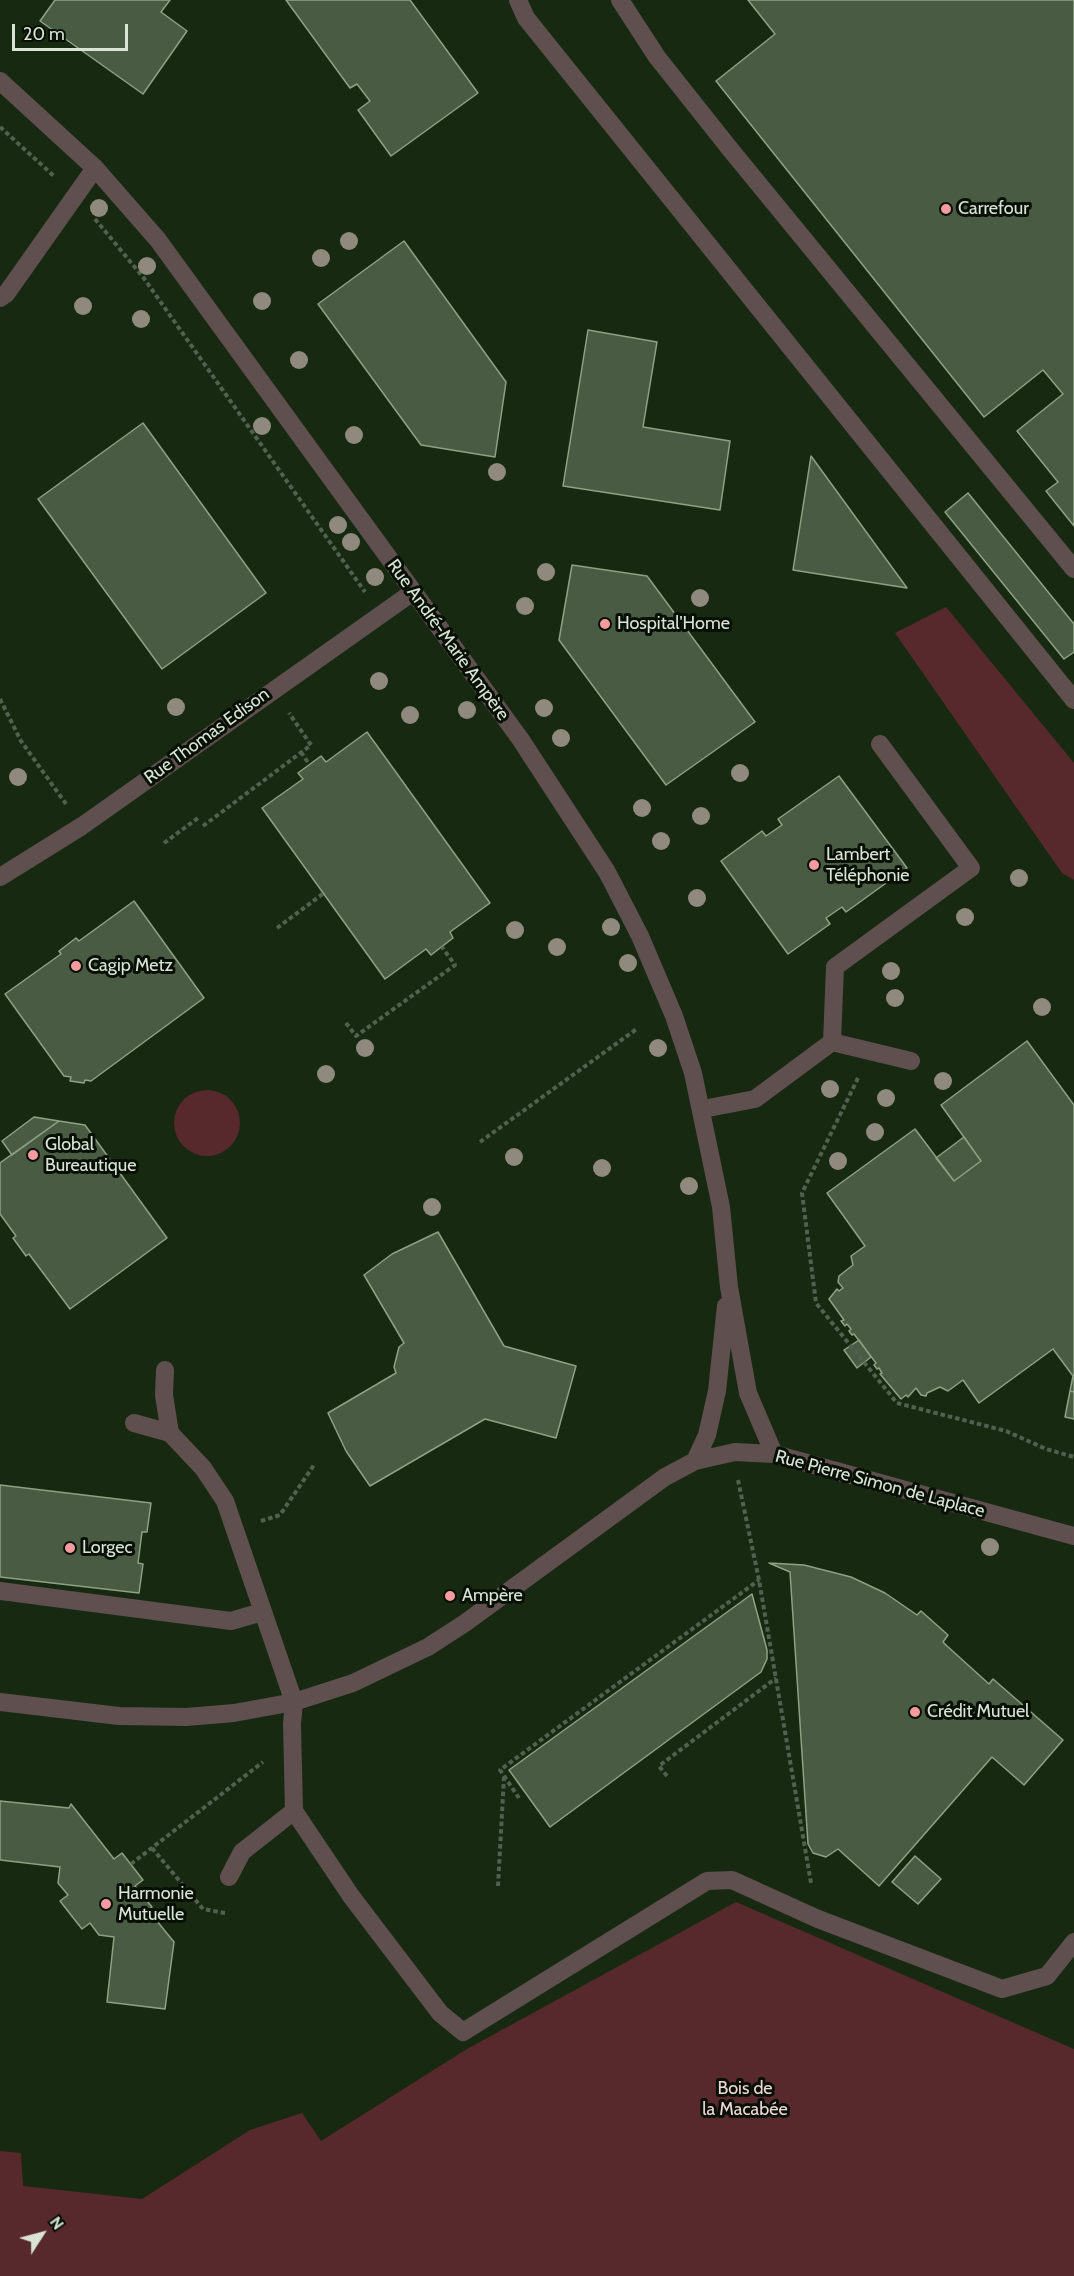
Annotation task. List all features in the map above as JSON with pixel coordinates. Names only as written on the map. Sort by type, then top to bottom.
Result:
[{"type":"street","points":[[518,0],[526,18],[1074,700]]},
{"type":"street","points":[[620,0],[657,57],[693,103],[1074,569]]},
{"type":"street","name":"Rue André-Marie Ampère","points":[[0,81],[95,168],[158,240],[521,740],[607,872],[640,936],[674,1016],[703,1109],[721,1207],[729,1287],[748,1393],[774,1454]]},
{"type":"street","points":[[0,298],[6,294],[95,168]]},
{"type":"street","name":"Rue Thomas Edison","points":[[0,877],[82,826],[272,689],[413,592]]},
{"type":"street","points":[[832,1042],[835,968],[971,868],[880,744]]},
{"type":"street","points":[[703,1109],[755,1099],[832,1042],[911,1061]]},
{"type":"street","name":"Rue André-Marie Ampère","points":[[695,1461],[707,1435],[717,1391],[729,1287]]},
{"type":"street","points":[[165,1370],[164,1395],[170,1433]]},
{"type":"street","points":[[134,1424],[170,1433],[203,1468],[225,1501],[294,1702],[294,1811],[351,1896],[440,2013],[463,2032],[707,1881],[732,1881],[818,1919],[1002,1989],[1047,1976],[1074,1942]]},
{"type":"street","name":"Rue Pierre Simon de Laplace","points":[[0,1702],[119,1716],[186,1718],[234,1713],[294,1702],[353,1683],[428,1647],[665,1477],[695,1461],[735,1452],[774,1454],[1074,1536]]},
{"type":"street","points":[[0,1591],[231,1621],[262,1612]]},
{"type":"street","points":[[229,1877],[242,1852],[294,1811]]},
{"type":"path","points":[[0,127],[75,194],[143,277],[382,615]]},
{"type":"path","points":[[0,699],[21,741],[82,826]]},
{"type":"path","points":[[203,826],[311,745],[287,710]]},
{"type":"path","points":[[301,752],[309,764]]},
{"type":"path","points":[[164,843],[198,818]]},
{"type":"path","points":[[277,928],[324,893]]},
{"type":"path","points":[[346,1023],[356,1036],[455,965],[442,947]]},
{"type":"path","points":[[480,1142],[638,1028]]},
{"type":"path","points":[[871,1050],[802,1193],[816,1303],[897,1404],[1006,1431],[1046,1449],[1074,1457]]},
{"type":"path","points":[[735,1452],[738,1484],[759,1580],[818,1919]]},
{"type":"path","points":[[234,1531],[280,1515],[314,1465]]},
{"type":"path","points":[[519,1798],[500,1770],[759,1580]]},
{"type":"path","points":[[667,1776],[659,1766],[776,1678]]},
{"type":"path","points":[[131,1864],[272,1755],[293,1755]]},
{"type":"path","points":[[498,1886],[504,1776]]},
{"type":"path","points":[[152,1848],[202,1909],[225,1913]]},
{"type":"green space","points":[[946,607],[1074,763],[1074,880],[1062,873],[895,633]]},
{"type":"green space","points":[[200,1090],[214,1090],[226,1095],[235,1104],[240,1123],[238,1136],[231,1147],[214,1156],[200,1156],[188,1151],[179,1142],[174,1130],[174,1116],[179,1104],[188,1095]]},
{"type":"green space","name":"Bois de la Macabée","points":[[736,1902],[1074,2049],[1074,2276],[0,2276],[0,2151],[21,2153],[23,2186],[142,2199],[250,2130],[302,2113],[321,2141],[467,2049]]},
{"type":"building","points":[[55,0],[170,0],[161,12],[187,31],[143,94],[40,21]]},
{"type":"building","points":[[286,0],[410,0],[478,93],[391,156],[358,110],[370,101],[357,84],[350,88]]},
{"type":"building","name":"Carrefour","points":[[748,0],[1074,0],[1074,526],[1046,491],[1058,482],[1017,431],[1063,394],[1043,370],[984,417],[716,81],[775,34]]},
{"type":"building","points":[[404,241],[506,382],[495,457],[421,445],[318,304]]},
{"type":"building","points":[[588,330],[657,342],[643,427],[730,441],[720,510],[563,486]]},
{"type":"building","points":[[143,423],[266,593],[162,669],[38,499]]},
{"type":"building","points":[[811,456],[907,588],[793,570]]},
{"type":"building","points":[[968,493],[1074,624],[1074,652],[1064,659],[945,512]]},
{"type":"building","points":[[572,565],[647,576],[755,722],[666,785],[559,640]]},
{"type":"building","points":[[367,732],[490,903],[450,932],[453,938],[431,955],[426,949],[385,979],[262,808],[303,779],[298,773],[321,756],[326,762]]},
{"type":"building","name":"Lambert Téléphonie","points":[[839,776],[907,868],[846,912],[842,907],[826,918],[830,924],[788,954],[721,861],[762,831],[766,836],[782,825],[778,819]]},
{"type":"building","points":[[134,901],[204,998],[91,1081],[85,1080],[84,1083],[70,1081],[71,1077],[64,1076],[5,994],[61,954],[59,951],[76,938],[79,941]]},
{"type":"building","points":[[1027,1041],[1074,1105],[1074,1392],[1070,1391],[1073,1376],[1053,1349],[979,1403],[963,1380],[948,1391],[940,1387],[927,1393],[926,1396],[921,1395],[916,1388],[908,1397],[906,1395],[901,1399],[880,1374],[882,1373],[879,1368],[877,1369],[874,1365],[876,1363],[854,1334],[852,1335],[849,1331],[851,1329],[841,1321],[844,1320],[829,1299],[837,1289],[839,1291],[843,1288],[838,1282],[839,1276],[853,1265],[851,1256],[865,1246],[827,1193],[915,1129],[954,1181],[981,1161],[941,1105]]},
{"type":"building","points":[[34,1117],[59,1121],[12,1155],[2,1141]]},
{"type":"building","points":[[59,1121],[85,1125],[167,1238],[70,1309],[29,1254],[26,1256],[13,1238],[16,1236],[0,1214],[0,1163]]},
{"type":"building","points":[[964,1137],[981,1161],[954,1181],[936,1158]]},
{"type":"building","points":[[438,1232],[504,1346],[576,1366],[556,1438],[485,1419],[370,1486],[346,1451],[328,1413],[396,1373],[394,1367],[399,1347],[404,1343],[364,1275],[392,1254]]},
{"type":"building","points":[[859,1340],[871,1357],[857,1368],[844,1350]]},
{"type":"building","points":[[1070,1391],[1074,1392],[1074,1419],[1065,1417]]},
{"type":"building","name":"Lorgec","points":[[0,1485],[151,1503],[147,1532],[142,1532],[138,1563],[143,1564],[139,1593],[0,1577]]},
{"type":"building","name":"Crédit Mutuel","points":[[769,1563],[804,1565],[851,1577],[885,1593],[917,1615],[921,1611],[948,1635],[943,1642],[947,1646],[989,1684],[993,1679],[1063,1740],[1024,1785],[992,1757],[879,1886],[838,1849],[826,1857],[813,1853],[808,1844],[790,1572]]},
{"type":"building","points":[[752,1594],[767,1650],[767,1659],[761,1672],[550,1827],[509,1770]]},
{"type":"building","name":"Harmonie Mutuelle","points":[[0,1801],[69,1808],[71,1804],[114,1859],[122,1853],[143,1880],[135,1886],[152,1907],[148,1910],[174,1942],[165,2009],[107,2002],[114,1937],[99,1935],[90,1923],[82,1929],[60,1901],[68,1895],[58,1883],[60,1867],[0,1860]]},
{"type":"building","points":[[915,1856],[941,1879],[918,1904],[892,1882]]},
{"type":"place","name":"Carrefour","points":[[946,209]]},
{"type":"place","name":"Hospital'Home","points":[[605,624]]},
{"type":"place","name":"Lambert Téléphonie","points":[[814,865]]},
{"type":"place","name":"Cagip Metz","points":[[76,966]]},
{"type":"place","name":"Global Bureautique","points":[[33,1155]]},
{"type":"place","name":"Lorgec","points":[[70,1548]]},
{"type":"place","name":"Ampère","points":[[450,1596]]},
{"type":"place","name":"Crédit Mutuel","points":[[915,1712]]},
{"type":"place","name":"Harmonie Mutuelle","points":[[106,1904]]}]
